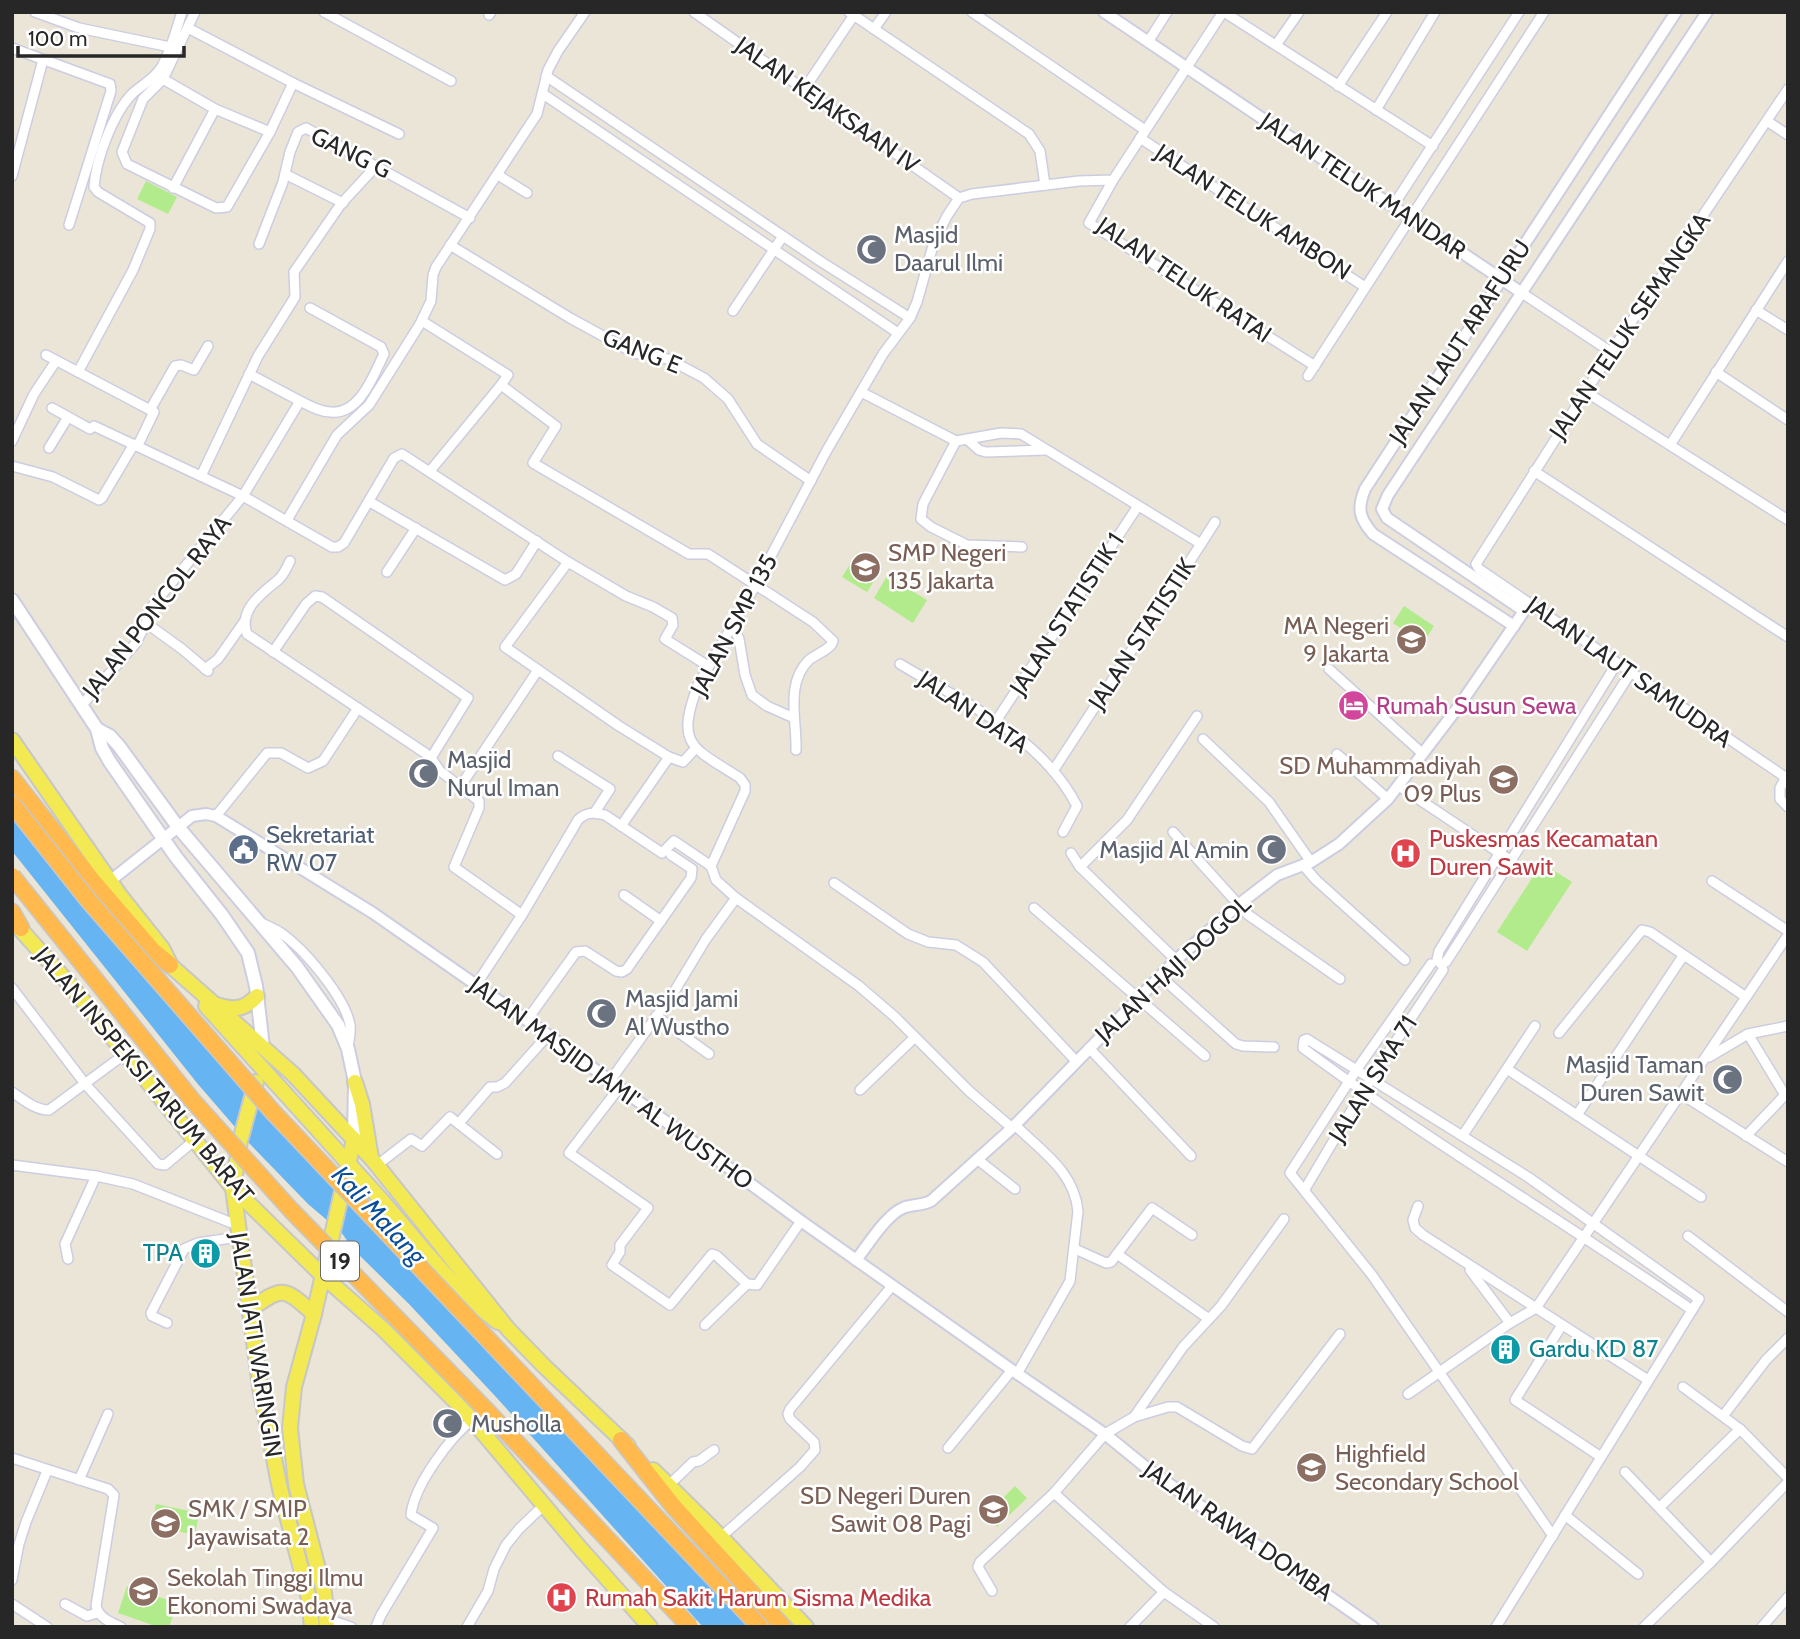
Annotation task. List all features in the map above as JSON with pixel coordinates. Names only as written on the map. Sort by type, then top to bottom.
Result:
[{"type":"highway","points":[[12,778],[91,879],[153,951],[170,965]]},
{"type":"highway","name":"19","points":[[12,804],[89,901],[274,1111],[761,1627]]},
{"type":"highway","name":"19","points":[[12,876],[192,1100],[291,1210],[486,1410],[690,1627]]},
{"type":"highway","points":[[12,912],[17,924]]},
{"type":"highway","points":[[621,1440],[673,1506],[783,1627]]},
{"type":"main road","points":[[12,600],[97,729]]},
{"type":"main road","name":"JALAN JATI WARINGIN","points":[[97,729],[110,736],[119,746],[178,827],[260,922],[327,1006],[348,1049],[355,1082],[354,1139],[314,1314],[294,1387],[290,1429],[296,1484],[324,1592],[327,1623]]},
{"type":"main road","name":"JALAN JATI WARINGIN","points":[[97,729],[102,748],[164,840],[248,953],[257,996],[263,1047],[240,1141],[233,1188],[237,1231],[267,1427],[309,1599],[312,1627]]},
{"type":"main road","points":[[12,740],[110,881],[162,948],[170,965],[327,1138],[346,1169],[480,1308],[508,1329]]},
{"type":"main road","name":"JALAN INSPEKSI TARUM BARAT","points":[[17,924],[71,986],[233,1188],[322,1275],[375,1322],[472,1419],[650,1627]]},
{"type":"main road","points":[[170,965],[293,1074],[374,1162],[508,1329],[721,1537],[806,1627]]},
{"type":"main road","points":[[216,1005],[239,1009],[249,1005],[257,996]]},
{"type":"main road","points":[[355,1082],[374,1162]]},
{"type":"main road","points":[[251,1309],[273,1293],[284,1292],[314,1314]]},
{"type":"street","points":[[35,12],[79,28],[170,47]]},
{"type":"street","points":[[78,372],[133,270],[150,229],[150,223],[143,217],[94,187],[98,165],[110,129],[132,94],[159,71],[182,12]]},
{"type":"street","points":[[195,12],[163,79],[143,99],[122,152],[127,164],[216,208],[227,207],[270,132],[293,83]]},
{"type":"street","points":[[324,12],[451,81]]},
{"type":"street","points":[[286,520],[337,435],[369,405],[422,321],[431,301],[433,275],[537,114],[546,76],[558,51],[584,12]]},
{"type":"street","name":"JALAN KEJAKSAAN IV","points":[[694,12],[959,198]]},
{"type":"street","points":[[874,29],[886,12]]},
{"type":"street","name":"JALAN TELUK AMBON","points":[[972,12],[1142,134],[1365,287]]},
{"type":"street","name":"JALAN TELUK MANDAR","points":[[1104,12],[1611,352]]},
{"type":"street","points":[[1147,42],[1167,12]]},
{"type":"street","points":[[959,198],[1045,185],[1113,180],[1185,67],[1224,12],[1433,146]]},
{"type":"street","points":[[1276,45],[1299,12]]},
{"type":"street","points":[[1338,86],[1387,12]]},
{"type":"street","points":[[1376,110],[1435,12]]},
{"type":"street","points":[[1393,206],[1519,12]]},
{"type":"street","points":[[1308,376],[1544,12]]},
{"type":"street","name":"JALAN LAUT ARAFURU","points":[[1514,626],[1373,534],[1358,511],[1365,489],[1676,12]]},
{"type":"street","name":"JALAN LAUT ARAFURU","points":[[1527,607],[1387,518],[1382,509],[1388,495],[1707,12]]},
{"type":"street","points":[[805,88],[853,13],[1029,134],[1040,150],[1045,185]]},
{"type":"street","points":[[188,28],[399,134]]},
{"type":"street","points":[[12,48],[110,84],[111,90],[69,225]]},
{"type":"street","points":[[12,176],[43,60]]},
{"type":"street","points":[[546,76],[910,318]]},
{"type":"street","points":[[163,79],[215,108],[270,132]]},
{"type":"street","name":"JALAN TELUK SEMANGKA","points":[[1476,564],[1611,352],[1788,89]]},
{"type":"street","points":[[543,94],[898,333]]},
{"type":"street","points":[[173,188],[215,108]]},
{"type":"street","points":[[1767,121],[1788,135]]},
{"type":"street","name":"GANG G","points":[[259,243],[298,132],[306,128],[470,218]]},
{"type":"street","points":[[201,476],[249,374],[295,296],[294,272],[342,203],[377,165]]},
{"type":"street","points":[[285,174],[342,203]]},
{"type":"street","points":[[498,175],[527,193]]},
{"type":"street","name":"JALAN TELUK RATAI","points":[[1113,180],[1089,223],[1315,366]]},
{"type":"street","name":"JALAN SMP 135","points":[[695,749],[688,734],[692,702],[708,666],[861,392],[910,318],[934,243],[959,198]]},
{"type":"street","points":[[733,311],[783,236]]},
{"type":"street","name":"GANG E","points":[[450,245],[634,353],[668,359],[704,378],[728,399],[757,444],[811,481]]},
{"type":"street","points":[[1670,445],[1788,261]]},
{"type":"street","points":[[249,374],[300,401],[334,413],[345,410],[366,389],[384,354],[381,347],[310,308]]},
{"type":"street","points":[[1756,310],[1788,330]]},
{"type":"street","points":[[422,321],[508,375],[430,471]]},
{"type":"street","points":[[150,410],[175,366],[181,365],[194,370],[208,346]]},
{"type":"street","points":[[12,466],[53,477],[99,500],[155,413],[46,355]]},
{"type":"street","points":[[12,441],[34,394],[56,361]]},
{"type":"street","points":[[1716,372],[1788,419]]},
{"type":"street","points":[[501,385],[556,426],[533,463],[689,554],[708,554],[813,622],[833,639],[827,650],[812,657],[802,668],[796,686],[796,750]]},
{"type":"street","points":[[861,392],[956,441],[923,505],[921,519],[967,545],[1023,547]]},
{"type":"street","points":[[1586,392],[1788,520]]},
{"type":"street","points":[[52,408],[90,429],[94,426],[136,444],[243,496],[300,401]]},
{"type":"street","points":[[49,448],[68,417]]},
{"type":"street","name":"JALAN STATISTIK","points":[[956,441],[983,435],[1021,435],[1201,544],[1053,771]]},
{"type":"street","name":"JALAN STATISTIK","points":[[968,440],[979,450],[986,452],[1046,450]]},
{"type":"street","points":[[537,541],[516,574],[505,580],[370,502],[394,458],[402,454],[430,471],[537,541],[568,562],[626,596],[672,618],[673,625],[665,639],[708,666]]},
{"type":"street","points":[[1535,471],[1788,637]]},
{"type":"street","name":"JALAN PONCOL RAYA","points":[[82,705],[130,650],[146,623],[149,609],[243,496],[322,543],[338,547],[344,543],[370,502]]},
{"type":"street","name":"JALAN STATISTIK 1","points":[[996,721],[1138,506]]},
{"type":"street","points":[[1201,544],[1215,522]]},
{"type":"street","points":[[387,572],[416,528]]},
{"type":"street","points":[[146,623],[174,642],[206,670],[218,659],[257,598],[281,576],[290,561]]},
{"type":"street","points":[[568,562],[505,647],[619,726],[669,757],[682,761],[695,749],[740,778],[746,785],[745,792],[711,866]]},
{"type":"street","name":"JALAN LAUT SAMUDRA","points":[[1476,564],[1527,607],[1631,672],[1786,779]]},
{"type":"street","points":[[274,652],[306,604],[315,596],[322,597],[468,698],[431,758]]},
{"type":"street","name":"JALAN HAJI DOGOL","points":[[856,1260],[891,1216],[906,1207],[922,1206],[931,1201],[1013,1127],[1175,960],[1238,905],[1277,875],[1307,864],[1354,832],[1388,799],[1527,607]]},
{"type":"street","points":[[244,621],[247,634],[431,758],[440,771],[480,803],[454,867],[522,915]]},
{"type":"street","points":[[732,625],[739,639],[745,675],[752,695],[767,706],[794,718]]},
{"type":"street","points":[[1617,663],[1439,951],[1437,960],[1441,964],[1451,955],[1631,672]]},
{"type":"street","name":"JALAN DATA","points":[[900,664],[996,721],[1053,771],[1077,806],[1063,832]]},
{"type":"street","points":[[1329,669],[1423,754]]},
{"type":"street","points":[[460,787],[538,670]]},
{"type":"street","points":[[110,881],[198,814],[216,816],[267,753],[281,753],[308,768],[323,761],[358,708]]},
{"type":"street","points":[[1080,867],[1127,820],[1197,716]]},
{"type":"street","points":[[1574,730],[1587,738]]},
{"type":"street","points":[[1203,739],[1269,802],[1316,880],[1405,960]]},
{"type":"street","points":[[1337,754],[1388,799]]},
{"type":"street","points":[[558,756],[610,789],[595,812]]},
{"type":"street","points":[[621,826],[669,757]]},
{"type":"street","points":[[1786,779],[1780,788],[1780,799],[1788,807]]},
{"type":"street","points":[[1399,786],[1510,860]]},
{"type":"street","points":[[476,985],[522,915],[578,820],[583,815],[595,812],[662,853],[674,841],[711,866],[716,880],[736,898],[859,986],[1068,1178],[1077,1200],[1078,1211],[1070,1282],[1014,1372],[948,1448]]},
{"type":"street","name":"JALAN MASJID JAMI' AL WUSTHO","points":[[216,816],[373,913],[527,1020],[801,1221],[1105,1434]]},
{"type":"street","points":[[1173,832],[1238,905],[1263,928],[1340,979]]},
{"type":"street","points":[[1071,853],[1080,867],[1175,960]]},
{"type":"street","points":[[527,1020],[576,951],[585,951],[616,971],[627,969],[693,874],[692,869],[671,855]]},
{"type":"street","points":[[1408,1394],[1510,1322],[1535,1308],[1788,933],[1712,881]]},
{"type":"street","points":[[834,883],[908,934],[928,942],[946,943],[967,950],[983,962],[1076,1061]]},
{"type":"street","points":[[624,895],[661,921]]},
{"type":"street","points":[[736,898],[656,1016],[569,1153],[648,1208],[620,1245],[621,1252],[612,1265],[670,1305],[712,1254],[747,1284],[757,1285],[801,1221]]},
{"type":"street","points":[[1034,908],[1205,1056]]},
{"type":"street","points":[[1559,1033],[1642,930],[1650,932],[1746,997]]},
{"type":"street","points":[[1577,1115],[1684,956]]},
{"type":"street","name":"JALAN SMA 71","points":[[1431,964],[1357,1069],[1290,1173],[1305,1189],[1371,1078],[1443,970]]},
{"type":"street","points":[[1160,975],[1236,1044],[1274,1047]]},
{"type":"street","points":[[12,988],[86,1085],[158,1164],[165,1165],[195,1140]]},
{"type":"street","points":[[656,1016],[709,1054]]},
{"type":"street","points":[[1463,1135],[1535,1026]]},
{"type":"street","points":[[1703,1060],[1748,1034],[1788,1026]]},
{"type":"street","points":[[1746,1136],[1786,1093],[1748,1034]]},
{"type":"street","points":[[459,1123],[490,1087],[505,1083],[548,1035]]},
{"type":"street","points":[[860,1090],[914,1038]]},
{"type":"street","points":[[1496,1627],[1699,1299],[1528,1177],[1357,1069],[1307,1039],[1304,1040],[1303,1048],[1349,1083],[1583,1235],[1692,1310]]},
{"type":"street","points":[[1089,1048],[1191,1156]]},
{"type":"street","points":[[12,1092],[32,1106],[49,1110],[125,1054]]},
{"type":"street","points":[[1507,1069],[1701,1197]]},
{"type":"street","points":[[1681,1094],[1788,1162]]},
{"type":"street","points":[[374,1162],[411,1139],[422,1146],[450,1117],[497,1154]]},
{"type":"street","points":[[977,1159],[1015,1189]]},
{"type":"street","points":[[12,1165],[96,1176],[133,1184],[237,1231]]},
{"type":"street","points":[[68,1259],[65,1244],[96,1176]]},
{"type":"street","points":[[1305,1189],[1372,1275],[1553,1536]]},
{"type":"street","points":[[1418,1206],[1413,1216],[1415,1228],[1465,1264],[1648,1380]]},
{"type":"street","points":[[1075,1249],[1106,1263],[1111,1262],[1152,1208],[1192,1236]]},
{"type":"street","points":[[1134,1417],[1183,1347],[1221,1306],[1284,1219]]},
{"type":"street","points":[[167,1323],[151,1313],[184,1249],[237,1231]]},
{"type":"street","points":[[1688,1236],[1788,1312]]},
{"type":"street","points":[[1117,1254],[1209,1319]]},
{"type":"street","points":[[1634,1270],[1642,1258]]},
{"type":"street","points":[[1465,1264],[1510,1322]]},
{"type":"street","points":[[705,1325],[747,1284]]},
{"type":"street","points":[[721,1537],[813,1454],[816,1446],[814,1442],[790,1419],[790,1409],[892,1286]]},
{"type":"street","points":[[1562,1325],[1515,1400],[1601,1457]]},
{"type":"street","points":[[992,1591],[978,1567],[980,1562],[1054,1493],[1105,1434],[1134,1417],[1168,1406],[1177,1407],[1242,1446],[1252,1449],[1340,1334]]},
{"type":"street","points":[[1723,1416],[1766,1360],[1788,1338]]},
{"type":"street","points":[[1644,1627],[1711,1562],[1788,1480],[1740,1429],[1683,1387]]},
{"type":"street","points":[[79,1480],[108,1414]]},
{"type":"street","points":[[376,1627],[433,1528],[411,1516],[417,1496],[445,1448],[472,1419]]},
{"type":"street","points":[[1660,1507],[1740,1429]]},
{"type":"street","name":"JALAN RAWA DOMBA","points":[[1105,1434],[1149,1469],[1373,1627]]},
{"type":"street","points":[[668,1486],[693,1462],[699,1461],[714,1450]]},
{"type":"street","points":[[12,1458],[108,1489],[114,1495],[97,1613]]},
{"type":"street","points":[[12,1580],[14,1560],[26,1522],[47,1471]]},
{"type":"street","points":[[1625,1472],[1711,1562]]},
{"type":"street","points":[[1054,1493],[1164,1592],[1214,1627]]},
{"type":"street","points":[[467,1627],[488,1591],[494,1569],[506,1545],[544,1504]]},
{"type":"street","points":[[1565,1515],[1638,1574]]},
{"type":"street","points":[[1130,1627],[1164,1592]]},
{"type":"street","points":[[1762,1627],[1788,1597]]},
{"type":"street","points":[[12,1604],[47,1627]]},
{"type":"street","points":[[65,1604],[87,1616],[97,1613],[121,1627]]},
{"type":"street","points":[[327,1623],[351,1627]]},
{"type":"green space","points":[[146,181],[177,197],[168,214],[137,199]]},
{"type":"green space","points":[[857,553],[882,568],[867,592],[842,577]]},
{"type":"green space","points":[[887,576],[927,600],[913,623],[874,598]]},
{"type":"green space","points":[[1404,606],[1434,626],[1423,643],[1393,623]]},
{"type":"green space","points":[[1542,863],[1572,882],[1527,951],[1497,932]]},
{"type":"green space","points":[[1015,1486],[1027,1498],[997,1527],[986,1515]]},
{"type":"green space","points":[[156,1504],[199,1513],[195,1535],[152,1526]]},
{"type":"green space","points":[[127,1586],[177,1603],[169,1627],[158,1627],[118,1613]]},
{"type":"water","points":[[12,804],[273,1112],[760,1627],[703,1627],[409,1304],[354,1250],[341,1232],[308,1204],[248,1142],[197,1083],[12,851]]},
{"type":"place","name":"Masjid Daarul Ilmi","points":[[871,249]]},
{"type":"place","name":"SMP Negeri 135 Jakarta","points":[[865,567]]},
{"type":"place","name":"MA Negeri 9 Jakarta","points":[[1412,640]]},
{"type":"place","name":"Rumah Susun Sewa","points":[[1353,706]]},
{"type":"place","name":"Masjid Nurul Iman","points":[[424,774]]},
{"type":"place","name":"SD Muhammadiyah 09 Plus","points":[[1504,780]]},
{"type":"place","name":"Sekretariat RW 07","points":[[243,849]]},
{"type":"place","name":"Masjid Al Amin","points":[[1272,850]]},
{"type":"place","name":"Puskesmas Kecamatan Duren Sawit","points":[[1406,853]]},
{"type":"place","name":"Masjid Jami Al Wustho","points":[[602,1013]]},
{"type":"place","name":"Masjid Taman Duren Sawit","points":[[1727,1079]]},
{"type":"place","name":"TPA","points":[[206,1253]]},
{"type":"place","name":"Gardu KD 87","points":[[1506,1349]]},
{"type":"place","name":"Musholla","points":[[448,1424]]},
{"type":"place","name":"Highfield Secondary School","points":[[1312,1468]]},
{"type":"place","name":"SD Negeri Duren Sawit 08 Pagi","points":[[994,1510]]},
{"type":"place","name":"SMK / SMIP Jayawisata 2","points":[[165,1523]]},
{"type":"place","name":"Sekolah Tinggi Ilmu Ekonomi Swadaya","points":[[144,1592]]},
{"type":"place","name":"Rumah Sakit Harum Sisma Medika","points":[[562,1598]]},
{"type":"water label","name":"Kali Malang","points":[[379,1215]]}]
